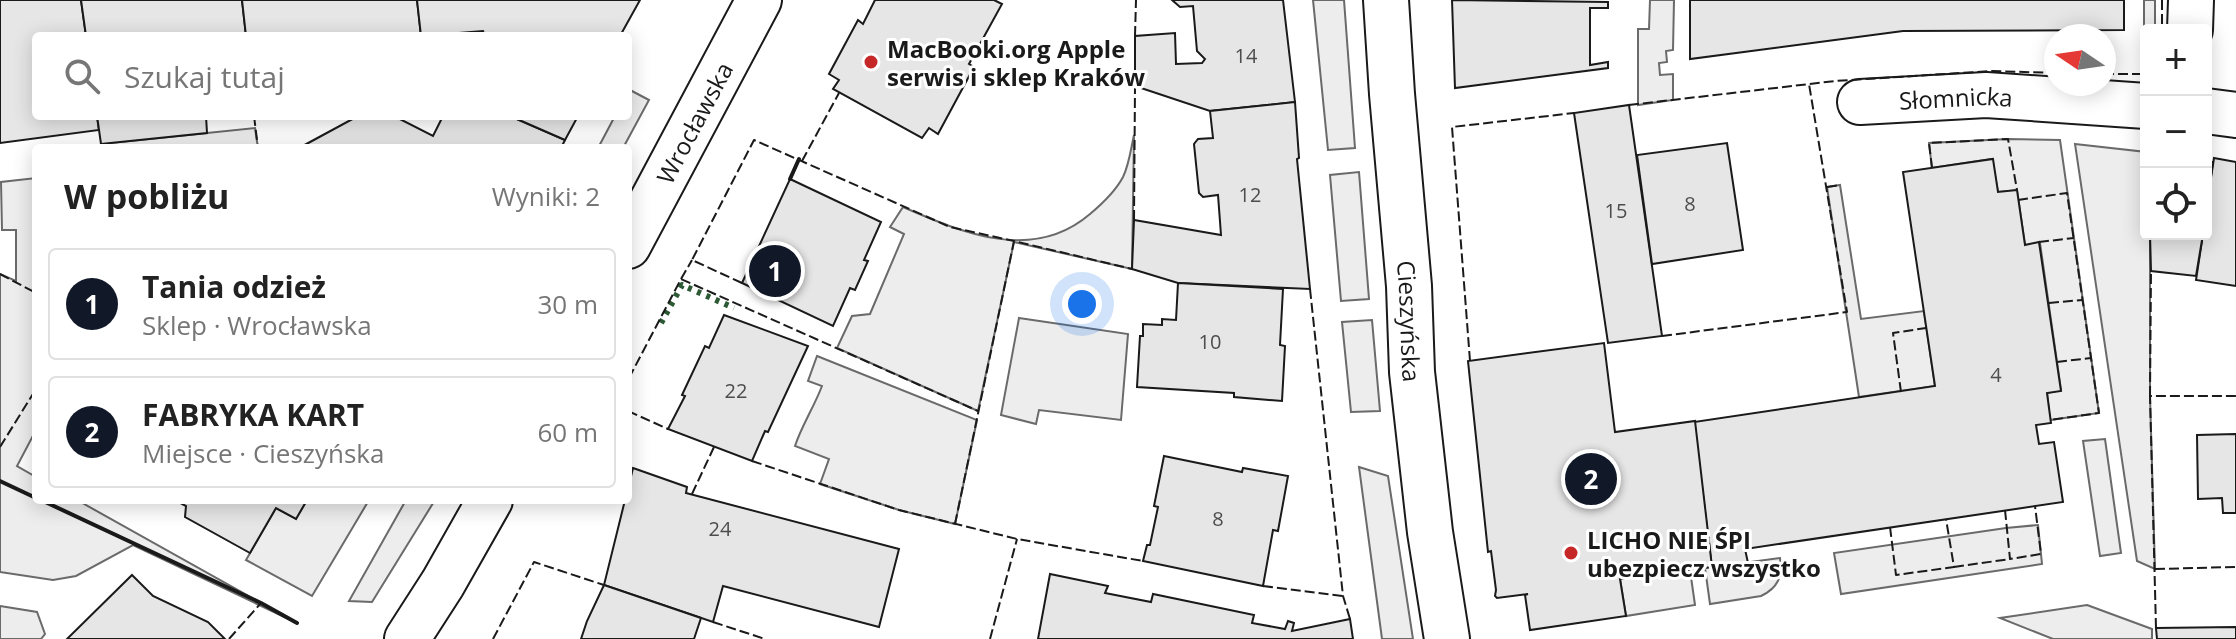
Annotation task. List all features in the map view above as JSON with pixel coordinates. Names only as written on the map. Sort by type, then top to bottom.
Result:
[{"type":"street","name":"Wrocławska","points":[[632,238],[759,0]]},
{"type":"street","name":"Cieszyńska","points":[[1386,0],[1409,286],[1412,372],[1430,532],[1447,639]]},
{"type":"street","points":[[2190,24],[2191,0]]},
{"type":"street","name":"Słomnicka","points":[[1860,102],[1986,95],[2140,106]]},
{"type":"street","points":[[2212,112],[2236,115]]},
{"type":"street","points":[[407,639],[488,504]]},
{"type":"shaded area","points":[[1313,0],[1344,0],[1355,148],[1328,150]]},
{"type":"shaded area","points":[[1650,0],[1674,0],[1673,50],[1666,51],[1667,62],[1659,63],[1660,75],[1673,74],[1673,100],[1638,105],[1638,29],[1649,29]]},
{"type":"shaded area","points":[[2144,0],[2155,0],[2155,24],[2144,24]]},
{"type":"shaded area","points":[[632,91],[649,100],[625,144],[600,144],[613,120],[632,120]]},
{"type":"shaded area","points":[[255,128],[257,144],[101,144]]},
{"type":"shaded area","points":[[1134,135],[1132,269],[1014,242],[978,411],[837,348],[852,316],[870,314],[904,234],[890,227],[903,207],[974,234],[998,239],[1045,237],[1068,229],[1112,193],[1125,172]]},
{"type":"shaded area","points":[[2060,140],[2099,413],[2050,420],[2047,393],[2061,390],[2040,243],[2025,245],[2017,190],[1998,192],[1992,159],[1932,168],[1929,143]]},
{"type":"shaded area","points":[[2075,144],[2140,151],[2140,240],[2150,240],[2155,569],[2137,561]]},
{"type":"shaded area","points":[[1359,172],[1369,299],[1341,301],[1330,175]]},
{"type":"shaded area","points":[[32,178],[32,438],[17,466],[32,475],[32,504],[84,504],[297,623],[133,545],[76,576],[53,580],[0,572],[0,274],[16,281],[16,230],[2,230],[1,182]]},
{"type":"shaded area","points":[[1840,185],[1861,319],[1924,311],[1935,386],[1859,397],[1827,187]]},
{"type":"shaded area","points":[[1019,318],[1128,334],[1121,420],[1039,410],[1036,424],[1001,415]]},
{"type":"shaded area","points":[[1372,320],[1380,411],[1351,412],[1342,322]]},
{"type":"shaded area","points":[[817,356],[977,420],[955,524],[899,510],[820,484],[829,459],[795,446],[822,386],[808,381]]},
{"type":"shaded area","points":[[2105,439],[2121,553],[2100,556],[2083,441]]},
{"type":"shaded area","points":[[1359,467],[1388,476],[1413,639],[1382,639]]},
{"type":"shaded area","points":[[305,504],[367,504],[312,596],[246,560],[276,508],[296,519]]},
{"type":"shaded area","points":[[404,504],[433,504],[372,602],[349,601]]},
{"type":"shaded area","points":[[2038,525],[2042,564],[1841,594],[1834,553]]},
{"type":"shaded area","points":[[1780,558],[1778,581],[1767,593],[1710,604],[1705,568]]},
{"type":"shaded area","points":[[1690,570],[1695,605],[1626,616],[1620,579]]},
{"type":"shaded area","points":[[2087,605],[2152,629],[2152,639],[2053,639],[2000,618]]},
{"type":"shaded area","points":[[0,606],[37,612],[45,634],[41,639],[0,639]]},
{"type":"building","points":[[0,0],[81,0],[85,32],[32,32],[32,120],[98,120],[99,130],[0,143]]},
{"type":"building","points":[[81,0],[242,0],[246,32],[85,32]]},
{"type":"building","points":[[242,0],[417,0],[421,32],[246,32]]},
{"type":"building","points":[[417,0],[640,0],[622,32],[421,32]]},
{"type":"building","points":[[875,0],[994,0],[1002,4],[969,64],[974,67],[938,134],[929,128],[922,138],[833,89],[839,80],[829,74],[858,20],[863,24]]},
{"type":"building","points":[[1172,0],[1283,0],[1295,102],[1210,111],[1135,86],[1135,36],[1175,33],[1176,64],[1202,63],[1205,59],[1197,51],[1193,6],[1180,7]]},
{"type":"building","points":[[1452,0],[1608,2],[1608,8],[1590,8],[1590,65],[1608,62],[1608,68],[1455,88]]},
{"type":"building","points":[[1690,0],[2124,0],[2124,30],[2116,30],[2116,24],[2044,24],[2044,30],[1903,31],[1690,59]]},
{"type":"building","points":[[1295,102],[1297,159],[1310,289],[1178,283],[1132,269],[1134,220],[1221,235],[1218,195],[1203,197],[1199,193],[1194,144],[1198,139],[1213,138],[1210,111]]},
{"type":"building","points":[[1629,105],[1662,336],[1608,343],[1574,113]]},
{"type":"building","points":[[98,120],[206,120],[207,133],[101,144]]},
{"type":"building","points":[[351,120],[402,120],[433,136],[441,120],[519,120],[565,140],[563,144],[306,144]]},
{"type":"building","points":[[519,120],[576,120],[565,140]]},
{"type":"building","points":[[1727,143],[1743,250],[1652,264],[1637,155]]},
{"type":"building","points":[[2214,158],[2236,162],[2236,286],[2196,280],[2202,240],[2212,240]]},
{"type":"building","points":[[1993,159],[1998,192],[2017,190],[2025,245],[2039,242],[2061,391],[2047,393],[2051,423],[2036,425],[2039,444],[2054,442],[2063,502],[1745,549],[1748,563],[1712,568],[1694,422],[1935,386],[1903,172]]},
{"type":"building","points":[[790,179],[881,222],[855,290],[850,288],[833,326],[742,283]]},
{"type":"building","points":[[2150,240],[2202,240],[2196,276],[2151,271]]},
{"type":"building","points":[[1178,283],[1283,289],[1280,345],[1285,346],[1282,401],[1234,397],[1234,393],[1137,387],[1143,324],[1162,325],[1162,319],[1176,320]]},
{"type":"building","points":[[724,315],[808,346],[752,461],[668,429],[705,346],[709,348]]},
{"type":"building","points":[[1604,343],[1615,432],[1695,421],[1712,567],[1620,579],[1626,616],[1530,630],[1525,595],[1528,594],[1495,596],[1468,361]]},
{"type":"building","points":[[2236,434],[2236,513],[2223,513],[2222,498],[2198,499],[2197,435]]},
{"type":"building","points":[[1164,456],[1242,472],[1243,468],[1288,476],[1278,531],[1273,530],[1263,586],[1143,561],[1147,545],[1150,545],[1158,507],[1154,506]]},
{"type":"building","points":[[633,468],[687,487],[686,493],[899,549],[879,627],[723,586],[713,622],[604,585],[624,504],[632,504]]},
{"type":"building","points":[[182,504],[305,504],[296,519],[276,508],[250,553],[185,517],[186,506]]},
{"type":"building","points":[[1050,574],[1108,586],[1105,593],[1151,602],[1153,594],[1254,615],[1252,623],[1285,629],[1288,621],[1294,623],[1292,631],[1350,619],[1353,639],[1038,639]]},
{"type":"building","points":[[132,575],[153,596],[208,622],[225,639],[67,639]]},
{"type":"building","points":[[604,585],[701,618],[694,639],[581,639]]},
{"type":"building","points":[[2236,627],[2236,639],[2157,639],[2156,628]]},
{"type":"hedge","points":[[661,323],[682,285],[734,308]]},
{"type":"fence","points":[[1135,36],[1136,0]]},
{"type":"fence","points":[[2162,0],[2162,24]]},
{"type":"fence","points":[[1629,105],[1835,81],[1992,71],[2044,73]]},
{"type":"fence","points":[[2116,74],[2140,74]]},
{"type":"fence","points":[[1662,336],[1847,312],[1809,84]]},
{"type":"fence","points":[[1134,220],[1135,86]]},
{"type":"fence","points":[[802,161],[839,93]]},
{"type":"fence","points":[[1470,361],[1452,127],[1574,113]]},
{"type":"fence","points":[[254,120],[258,144]]},
{"type":"fence","points":[[1932,168],[1929,143],[2008,139],[2017,190]]},
{"type":"fence","points":[[742,283],[692,260],[754,140],[950,227],[1014,241]]},
{"type":"fence","points":[[1827,187],[1840,185]]},
{"type":"fence","points":[[2018,200],[2067,193],[2099,413],[2050,420]]},
{"type":"fence","points":[[2039,242],[2074,238]]},
{"type":"fence","points":[[955,524],[1014,241],[1132,269]]},
{"type":"fence","points":[[681,279],[692,260]]},
{"type":"fence","points":[[2150,396],[2151,271]]},
{"type":"fence","points":[[0,274],[32,291]]},
{"type":"fence","points":[[632,372],[681,279],[978,411]]},
{"type":"fence","points":[[1310,289],[1343,596],[1350,619]]},
{"type":"fence","points":[[2049,303],[2082,300]]},
{"type":"fence","points":[[1901,392],[1893,333],[1926,328]]},
{"type":"fence","points":[[2057,362],[2091,358]]},
{"type":"fence","points":[[0,447],[32,395]]},
{"type":"fence","points":[[2156,628],[2150,396],[2236,396]]},
{"type":"fence","points":[[632,413],[668,429]]},
{"type":"fence","points":[[692,494],[714,447]]},
{"type":"fence","points":[[752,461],[899,510],[1017,539],[1143,561]]},
{"type":"fence","points":[[2005,510],[2010,559],[2041,554],[2035,506]]},
{"type":"fence","points":[[1890,527],[1896,575],[1954,567],[1946,519]]},
{"type":"fence","points":[[990,639],[1017,539]]},
{"type":"fence","points":[[1954,567],[2010,559]]},
{"type":"fence","points":[[493,639],[534,562],[604,585]]},
{"type":"fence","points":[[2155,569],[2236,567]]},
{"type":"fence","points":[[1263,586],[1343,596]]},
{"type":"fence","points":[[229,639],[261,603]]},
{"type":"fence","points":[[713,622],[765,639]]},
{"type":"wall","points":[[790,179],[799,159]]},
{"type":"wall","points":[[0,481],[32,496]]},
{"type":"wall","points":[[50,504],[261,603],[297,623]]},
{"type":"place","name":"MacBooki.org Apple serwis i sklep Kraków","points":[[871,62]]},
{"type":"place","name":"Tania odzież","points":[[775,271]]},
{"type":"place","name":"FABRYKA KART","points":[[1591,479]]},
{"type":"place","name":"LICHO NIE ŚPI ubezpiecz wszystko","points":[[1571,553]]}]
